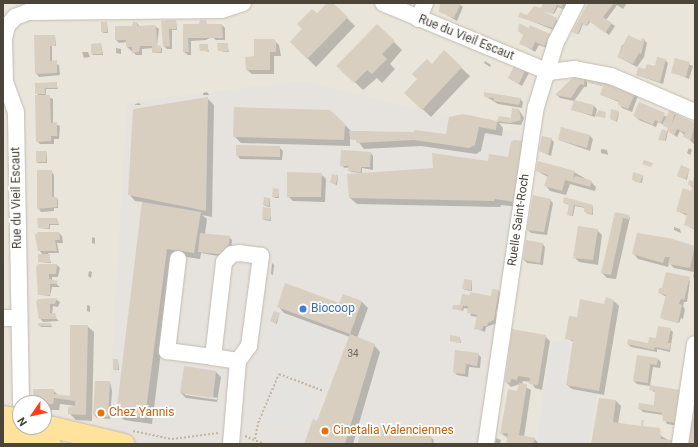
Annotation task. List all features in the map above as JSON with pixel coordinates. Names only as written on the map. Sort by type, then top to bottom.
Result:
[{"type":"main road","points":[[52,426],[127,437]]},
{"type":"main road","points":[[3,434],[50,444]]},
{"type":"street","name":"Rue du Vieil Escaut","points":[[21,395],[16,112],[4,82],[3,38],[10,22],[23,13],[122,7],[222,10],[243,3]]},
{"type":"street","name":"Rue du Vieil Escaut","points":[[383,3],[549,72]]},
{"type":"street","points":[[418,18],[425,3]]},
{"type":"street","name":"Ruelle Saint-Roch","points":[[486,444],[536,107],[549,72],[556,42],[576,3]]},
{"type":"street","points":[[549,72],[575,69],[611,76],[695,112]]},
{"type":"street","points":[[213,357],[224,262],[236,253],[261,256],[249,346],[238,361],[231,439]]},
{"type":"street","points":[[178,259],[167,351],[238,361]]},
{"type":"street","points":[[3,318],[20,318]]},
{"type":"street","points":[[680,444],[690,414],[695,344]]},
{"type":"path","points":[[255,439],[258,423],[279,374],[324,391]]},
{"type":"path","points":[[127,437],[172,439],[255,439],[264,444]]},
{"type":"shaded area","points":[[3,3],[695,3],[695,444],[3,444]]},
{"type":"shaded area","points":[[303,81],[525,135],[492,444],[107,444],[127,102]]},
{"type":"shaded area","points":[[283,313],[335,332],[301,433],[248,415]]},
{"type":"shaded area","points":[[551,341],[570,343],[564,387],[597,393],[589,444],[536,444]]},
{"type":"building","points":[[327,3],[333,3],[348,17],[307,59],[290,42],[302,29],[297,24],[312,9],[317,13]]},
{"type":"building","points":[[440,3],[461,3],[454,18],[439,12]]},
{"type":"building","points":[[543,3],[564,3],[561,7],[557,5],[553,14],[542,11],[557,18],[553,28],[518,17],[520,12],[527,15],[534,6],[541,8]]},
{"type":"building","points":[[588,3],[614,3],[603,17],[612,23],[605,33],[589,21],[586,26],[582,23],[578,34],[572,32]]},
{"type":"building","points":[[176,20],[176,29],[169,29],[170,46],[163,47],[161,21]]},
{"type":"building","points":[[200,20],[206,20],[207,24],[222,24],[223,38],[188,38],[189,52],[183,52],[183,24],[199,24]]},
{"type":"building","points":[[101,22],[107,22],[107,32],[101,32]]},
{"type":"building","points":[[133,22],[138,22],[137,26],[156,25],[157,45],[161,46],[161,52],[152,53],[152,46],[140,46],[139,52],[132,53],[132,47],[126,47],[126,40],[115,40],[115,26],[132,26]]},
{"type":"building","points":[[519,23],[529,28],[530,25],[550,34],[544,46],[535,42],[532,49],[519,44],[523,35],[518,31]]},
{"type":"building","points":[[377,24],[395,41],[382,54],[387,59],[372,74],[367,70],[354,83],[336,66]]},
{"type":"building","points":[[34,35],[55,35],[55,46],[50,46],[50,61],[57,60],[57,73],[35,74]]},
{"type":"building","points":[[628,35],[641,41],[642,38],[645,39],[641,54],[639,53],[633,64],[617,57]]},
{"type":"building","points":[[254,39],[274,39],[276,42],[276,52],[270,52],[270,70],[246,70],[245,57],[254,56]]},
{"type":"building","points":[[101,43],[102,54],[91,54],[91,44]]},
{"type":"building","points":[[217,43],[228,43],[228,51],[218,51]]},
{"type":"building","points":[[199,44],[208,44],[208,51],[200,51]]},
{"type":"building","points":[[444,50],[462,67],[422,110],[404,93],[417,79],[412,74],[427,59],[432,64]]},
{"type":"building","points":[[657,57],[666,59],[660,82],[636,75],[638,67],[645,69],[647,64],[655,66]]},
{"type":"building","points":[[675,58],[690,62],[686,77],[671,73]]},
{"type":"building","points":[[515,64],[526,69],[519,84],[508,78]]},
{"type":"building","points":[[585,74],[584,85],[580,84],[571,98],[555,95],[573,77]]},
{"type":"building","points":[[588,75],[637,89],[628,109],[618,105],[619,101],[600,95],[603,86],[586,82]]},
{"type":"building","points":[[57,82],[57,88],[45,88],[45,94],[35,94],[35,83]]},
{"type":"building","points":[[484,92],[521,98],[519,105],[494,101],[494,98],[484,97]]},
{"type":"building","points":[[35,95],[50,95],[51,123],[57,122],[57,136],[51,136],[51,141],[36,142]]},
{"type":"building","points":[[208,97],[206,211],[128,195],[133,109]]},
{"type":"building","points":[[574,100],[594,105],[592,115],[571,110]]},
{"type":"building","points":[[639,102],[665,113],[661,123],[655,120],[653,125],[633,116]]},
{"type":"building","points":[[234,107],[330,110],[345,124],[344,140],[233,137]]},
{"type":"building","points":[[512,108],[519,109],[521,120],[510,123],[497,121],[499,116],[511,118]]},
{"type":"building","points":[[611,109],[619,111],[616,121],[610,119]]},
{"type":"building","points":[[599,110],[606,112],[605,118],[595,116]]},
{"type":"building","points":[[669,111],[675,113],[671,126],[676,114],[695,123],[691,140],[683,137],[685,133],[677,129],[674,135],[667,131],[668,128],[662,125]]},
{"type":"building","points":[[463,114],[497,121],[496,130],[479,127],[475,145],[469,148],[414,140],[356,143],[356,140],[350,139],[349,131],[414,132],[414,130],[446,134],[449,117]]},
{"type":"building","points":[[561,127],[590,135],[587,148],[558,140]]},
{"type":"building","points":[[662,129],[667,131],[665,141],[658,140]]},
{"type":"building","points":[[542,136],[552,138],[548,154],[539,151]]},
{"type":"building","points":[[514,140],[523,141],[514,202],[495,199],[494,201],[349,198],[347,174],[433,168],[432,153],[488,161],[489,154],[508,157],[511,142]]},
{"type":"building","points":[[236,145],[280,146],[280,157],[236,156]]},
{"type":"building","points":[[341,150],[371,152],[370,167],[361,167],[361,172],[348,171],[349,166],[340,166]]},
{"type":"building","points":[[36,151],[47,151],[46,162],[36,162]]},
{"type":"building","points":[[644,160],[653,163],[651,167],[642,164]]},
{"type":"building","points":[[538,161],[575,171],[573,178],[576,176],[592,181],[590,187],[565,180],[562,191],[544,186],[548,175],[536,171]]},
{"type":"building","points":[[681,165],[690,169],[686,179],[677,176]]},
{"type":"building","points":[[37,170],[52,170],[52,197],[57,197],[57,207],[37,209]]},
{"type":"building","points":[[695,170],[695,229],[684,225],[687,214],[676,211],[683,188],[691,191],[693,186],[688,185],[689,180],[693,181]]},
{"type":"building","points":[[287,172],[322,173],[321,197],[287,197]]},
{"type":"building","points":[[633,172],[643,175],[640,183],[632,180]]},
{"type":"building","points":[[332,174],[338,175],[336,184],[330,183]]},
{"type":"building","points":[[273,188],[279,189],[278,197],[272,197]]},
{"type":"building","points":[[533,195],[551,199],[544,232],[527,230]]},
{"type":"building","points":[[264,197],[270,198],[269,206],[263,205]]},
{"type":"building","points":[[564,197],[593,205],[592,214],[584,212],[584,207],[574,205],[572,216],[567,215],[569,204],[563,203]]},
{"type":"building","points":[[142,202],[201,212],[194,253],[167,249],[145,418],[116,414]]},
{"type":"building","points":[[263,207],[271,208],[270,220],[262,219]]},
{"type":"building","points":[[615,212],[629,215],[629,219],[623,218],[611,275],[601,273]]},
{"type":"building","points":[[37,218],[57,218],[58,224],[49,224],[49,228],[38,228]]},
{"type":"building","points":[[578,226],[598,229],[593,260],[573,258]]},
{"type":"building","points":[[38,232],[59,232],[60,240],[55,240],[57,251],[38,251],[35,235]]},
{"type":"building","points":[[200,233],[230,236],[227,255],[198,252]]},
{"type":"building","points":[[637,233],[669,238],[695,246],[690,268],[668,264],[670,257],[665,257],[663,263],[632,254]]},
{"type":"building","points":[[526,240],[543,243],[540,263],[523,260]]},
{"type":"building","points":[[38,254],[50,254],[50,262],[38,262]]},
{"type":"building","points":[[38,264],[57,264],[56,274],[49,274],[49,279],[58,281],[57,284],[50,284],[50,295],[38,295],[36,267]]},
{"type":"building","points":[[666,272],[690,277],[684,300],[681,299],[679,304],[682,305],[678,323],[660,318],[666,295],[658,293],[659,288],[662,288]]},
{"type":"building","points":[[464,279],[472,280],[471,290],[462,289]]},
{"type":"building","points":[[285,283],[339,303],[343,294],[362,301],[350,334],[277,307]]},
{"type":"building","points":[[492,289],[499,290],[494,320],[488,323],[487,326],[483,326],[482,330],[474,329],[477,315],[467,313],[468,306],[463,306],[462,310],[452,309],[453,305],[460,305],[462,294],[470,295],[470,292],[491,296]]},
{"type":"building","points":[[606,297],[614,300],[599,391],[566,385],[573,340],[565,339],[569,316],[577,317],[580,299],[604,304]]},
{"type":"building","points":[[57,298],[55,304],[50,304],[50,313],[55,313],[57,319],[39,319],[36,302],[38,299]]},
{"type":"building","points":[[274,311],[280,313],[276,323],[270,321]]},
{"type":"building","points":[[38,323],[51,323],[51,326],[38,326]]},
{"type":"building","points":[[70,325],[88,325],[86,415],[68,414],[68,407],[75,406],[75,401],[54,398],[52,404],[52,395],[33,395],[33,389],[54,389],[54,394],[70,396]]},
{"type":"building","points":[[658,326],[671,328],[668,343],[671,343],[670,350],[654,347],[654,350],[627,344],[628,339],[648,343],[649,337],[656,338]]},
{"type":"building","points":[[512,329],[546,335],[538,385],[529,384],[530,378],[518,376],[517,380],[511,379],[510,383],[505,382]]},
{"type":"building","points":[[350,334],[375,344],[345,444],[304,444],[313,419],[317,421]]},
{"type":"building","points":[[450,335],[460,337],[460,343],[450,341]]},
{"type":"building","points":[[455,350],[479,353],[477,366],[466,364],[465,374],[453,373]]},
{"type":"building","points":[[637,355],[658,358],[657,365],[650,364],[648,383],[633,381]]},
{"type":"building","points":[[113,359],[118,359],[118,370],[113,369]]},
{"type":"building","points":[[184,366],[216,371],[213,398],[180,393]]},
{"type":"building","points":[[95,381],[110,381],[108,417],[93,415]]},
{"type":"building","points":[[519,383],[527,384],[519,435],[535,438],[533,444],[506,444],[508,433],[500,434],[508,389],[517,391]]},
{"type":"building","points":[[650,385],[680,390],[675,423],[663,421],[662,413],[638,409],[639,403],[654,405],[655,391],[649,390]]},
{"type":"building","points":[[599,398],[616,400],[613,422],[641,426],[642,420],[644,420],[643,426],[660,428],[661,439],[672,440],[671,444],[591,444]]},
{"type":"building","points":[[692,418],[695,419],[695,444],[688,444]]},
{"type":"building","points":[[373,426],[424,427],[424,434],[431,434],[432,444],[358,443],[361,429],[373,431]]},
{"type":"place","name":"Biocoop","points":[[303,309]]},
{"type":"place","name":"Chez Yannis","points":[[101,413]]},
{"type":"place","name":"Cinetalia Valenciennes","points":[[325,431]]}]
